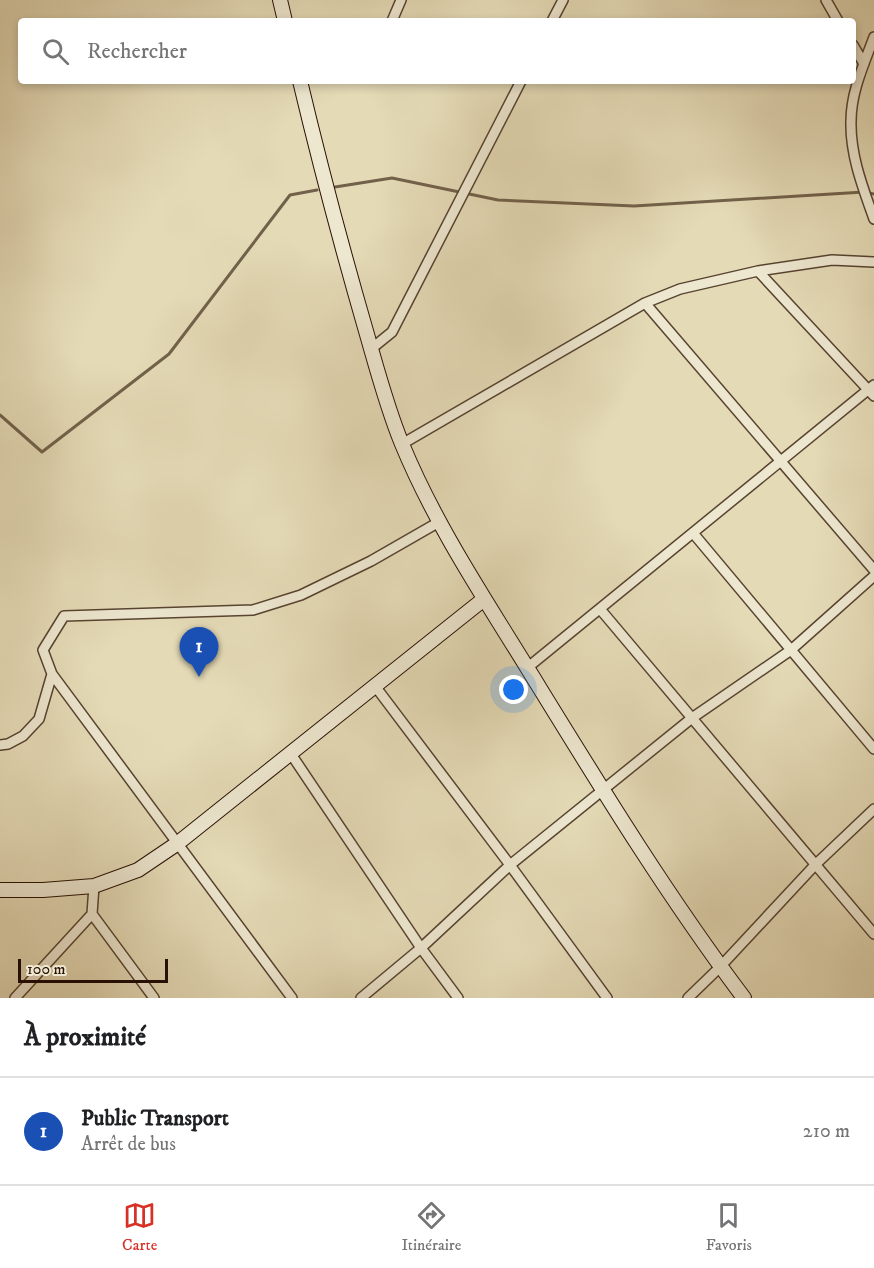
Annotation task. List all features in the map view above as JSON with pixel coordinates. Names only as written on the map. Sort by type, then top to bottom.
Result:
[{"type":"main road","points":[[280,0],[284,18]]},
{"type":"main road","points":[[301,84],[326,187],[371,349],[402,444],[439,522],[602,790],[720,967],[744,998]]},
{"type":"main road","points":[[0,890],[43,890],[94,886],[138,870],[178,843],[484,599]]},
{"type":"street","points":[[393,18],[401,0]]},
{"type":"street","points":[[554,18],[563,0]]},
{"type":"street","points":[[826,0],[836,18]]},
{"type":"street","points":[[874,37],[858,80],[850,120],[855,158],[874,219]]},
{"type":"street","points":[[856,50],[864,64]]},
{"type":"street","points":[[371,349],[392,332],[519,84]]},
{"type":"street","points":[[402,444],[645,303],[680,289],[758,270],[832,260],[874,262]]},
{"type":"street","points":[[527,668],[782,460],[872,390],[758,270]]},
{"type":"street","points":[[645,303],[874,570]]},
{"type":"street","points":[[292,998],[52,674],[43,650],[64,616],[253,610],[301,595],[371,561],[439,522]]},
{"type":"street","points":[[693,533],[874,749]]},
{"type":"street","points":[[361,998],[421,948],[510,865],[692,718],[791,650],[874,576]]},
{"type":"street","points":[[600,609],[874,934]]},
{"type":"street","points":[[0,745],[8,744],[23,736],[39,719],[52,674]]},
{"type":"street","points":[[375,686],[607,998]]},
{"type":"street","points":[[291,754],[421,948],[458,998]]},
{"type":"street","points":[[688,998],[815,865],[874,809]]},
{"type":"street","points":[[15,998],[92,914],[94,886]]},
{"type":"street","points":[[92,914],[154,998]]},
{"type":"waterway","points":[[335,187],[392,178],[498,200],[634,206],[864,192],[874,194]]},
{"type":"waterway","points":[[0,415],[42,452],[169,354],[290,195],[317,190]]},
{"type":"place","name":"Public Transport","points":[[199,677]]}]
